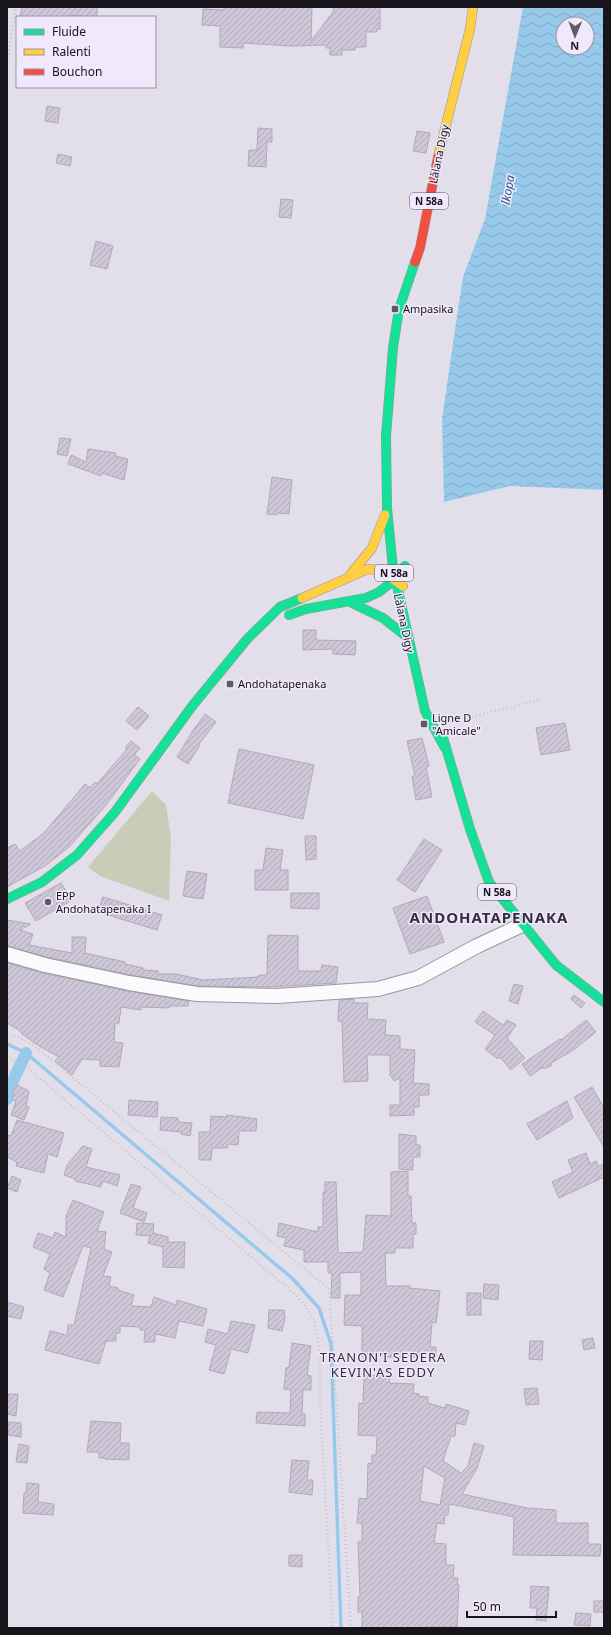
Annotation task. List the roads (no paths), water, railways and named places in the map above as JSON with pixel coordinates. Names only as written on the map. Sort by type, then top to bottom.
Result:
[{"type":"main road","name":"Làlana Digy","points":[[445,748],[425,711],[395,580],[387,508],[386,436],[393,348],[399,309],[420,248],[443,131],[470,29],[473,7]]},
{"type":"main road","name":"Làlana Digy","points":[[389,396],[396,450]]},
{"type":"main road","points":[[350,575],[365,561],[380,531],[387,508]]},
{"type":"main road","name":"Làlana Digy","points":[[405,562],[409,590],[395,580],[405,562]]},
{"type":"main road","points":[[7,899],[42,882],[77,855],[115,812],[193,705],[248,638],[280,607],[350,575],[368,569],[381,570],[395,580],[381,592],[352,603],[333,603],[306,608],[286,616],[267,621]]},
{"type":"main road","points":[[352,603],[383,618],[407,637]]},
{"type":"main road","name":"Làlana Digy","points":[[439,718],[445,748],[470,829],[489,882],[522,925],[556,965],[604,1002]]},
{"type":"street","points":[[7,954],[45,965],[129,983],[197,994],[277,996],[378,989],[418,978],[477,946],[522,925]]},
{"type":"water","name":"Ikopa","points":[[523,7],[604,7],[604,490],[510,486],[444,502],[442,419],[463,277],[485,219]]},
{"type":"waterway","points":[[7,1044],[26,1053],[293,1279],[319,1308],[331,1344],[341,1628]]},
{"type":"waterway","points":[[7,1099],[10,1087],[26,1053]]},
{"type":"place","name":"Ampasika","points":[[395,309]]},
{"type":"place","name":"Andohatapenaka","points":[[230,684]]},
{"type":"place","name":"Ligne D \"Amicale\"","points":[[424,724]]},
{"type":"place","name":"EPP Andohatapenaka I","points":[[48,902]]},
{"type":"district","name":"ANDOHATAPENAKA","points":[[489,918]]},
{"type":"district","name":"TRANON'I SEDERA KEVIN'AS EDDY","points":[[383,1364]]}]
